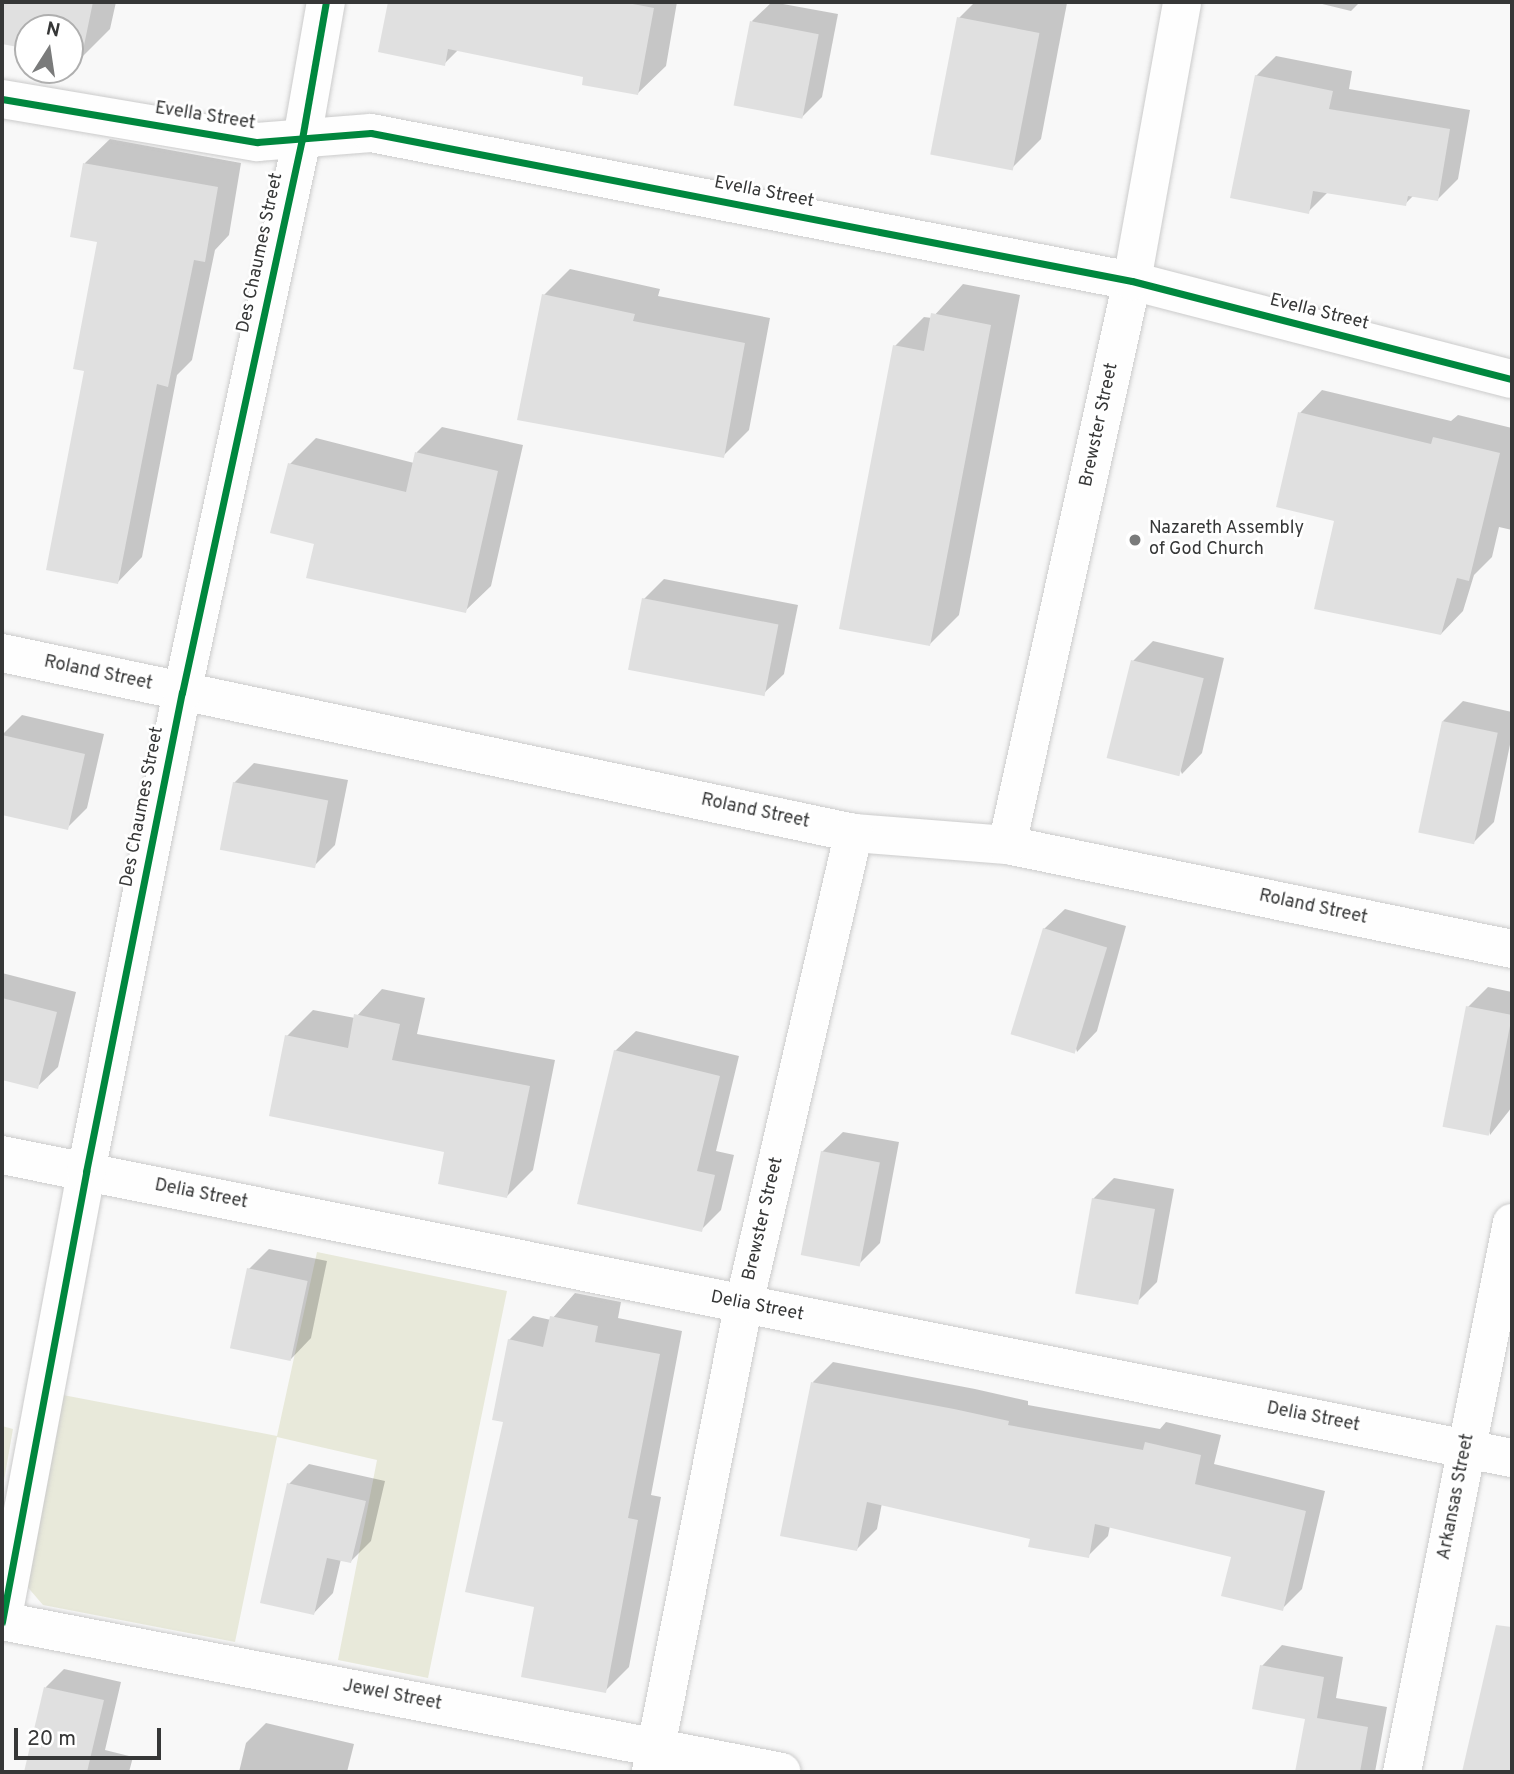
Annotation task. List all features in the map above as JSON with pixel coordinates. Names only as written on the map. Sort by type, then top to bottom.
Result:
[{"type":"street","name":"Des Chaumes Street","points":[[2,1621],[86,1172],[182,693],[302,139],[326,2]]},
{"type":"street","name":"Brewster Street","points":[[1007,845],[1132,281],[1182,2]]},
{"type":"street","name":"Evella Street","points":[[2,99],[257,142],[371,133],[1132,281],[1512,379]]},
{"type":"street","name":"Roland Street","points":[[2,653],[854,833],[1007,845],[1512,949]]},
{"type":"street","name":"Brewster Street","points":[[654,1759],[744,1304],[854,833]]},
{"type":"street","name":"Delia Street","points":[[2,1155],[1512,1458]]},
{"type":"street","name":"Arkansas Street","points":[[1402,1772],[1512,1223]]},
{"type":"street","name":"Jewel Street","points":[[2,1621],[654,1759],[782,1772]]},
{"type":"shaded area","points":[[317,1252],[507,1291],[428,1678],[338,1660],[377,1460],[277,1437],[235,1642],[43,1605],[25,1584],[63,1395],[277,1436]]},
{"type":"shaded area","points":[[2,1426],[13,1429],[2,1492]]},
{"type":"building","points":[[2,2],[93,2],[84,46],[84,14],[14,14],[14,46],[2,44]]},
{"type":"building","points":[[388,2],[622,2],[654,8],[638,95],[582,85],[583,77],[448,49],[445,66],[378,52]]},
{"type":"building","points":[[957,17],[1039,33],[1013,170],[930,154]]},
{"type":"building","points":[[750,21],[819,34],[802,119],[734,105]]},
{"type":"building","points":[[1255,75],[1333,91],[1329,109],[1450,129],[1438,201],[1408,196],[1406,206],[1313,191],[1309,214],[1230,198]]},
{"type":"building","points":[[83,163],[218,187],[205,262],[194,260],[168,387],[157,384],[118,584],[46,570],[84,371],[73,369],[97,242],[70,237]]},
{"type":"building","points":[[542,294],[635,314],[633,321],[745,343],[724,458],[517,420]]},
{"type":"building","points":[[931,313],[991,325],[930,646],[839,629],[893,345],[924,351]]},
{"type":"building","points":[[1298,412],[1431,444],[1433,437],[1500,453],[1469,581],[1457,578],[1441,635],[1314,609],[1334,521],[1276,507]]},
{"type":"building","points":[[415,452],[498,471],[466,613],[306,578],[314,544],[270,533],[288,463],[406,492]]},
{"type":"building","points":[[642,598],[778,625],[765,696],[628,670]]},
{"type":"building","points":[[1131,660],[1204,678],[1179,776],[1107,758]]},
{"type":"building","points":[[1442,721],[1498,733],[1474,844],[1418,833]]},
{"type":"building","points":[[2,735],[85,754],[68,830],[2,815]]},
{"type":"building","points":[[233,782],[328,801],[315,868],[220,850]]},
{"type":"building","points":[[1043,928],[1107,948],[1075,1054],[1011,1034]]},
{"type":"building","points":[[2,998],[57,1012],[38,1089],[2,1080]]},
{"type":"building","points":[[1466,1006],[1512,1015],[1489,1136],[1443,1127]]},
{"type":"building","points":[[354,1014],[400,1024],[392,1060],[530,1086],[507,1198],[438,1184],[444,1152],[269,1116],[285,1035],[348,1048]]},
{"type":"building","points":[[614,1050],[720,1076],[697,1171],[715,1175],[702,1232],[577,1204]]},
{"type":"building","points":[[821,1151],[880,1162],[860,1267],[801,1255]]},
{"type":"building","points":[[1092,1198],[1155,1209],[1138,1305],[1075,1294]]},
{"type":"building","points":[[247,1268],[308,1281],[291,1361],[230,1348]]},
{"type":"building","points":[[550,1316],[598,1326],[595,1342],[660,1354],[628,1518],[638,1520],[606,1693],[521,1677],[534,1607],[465,1592],[503,1422],[492,1420],[508,1339],[543,1347]]},
{"type":"building","points":[[811,1382],[1009,1421],[1008,1425],[1143,1450],[1145,1442],[1201,1455],[1195,1484],[1306,1511],[1283,1611],[1221,1596],[1231,1557],[1095,1524],[1089,1558],[1028,1547],[1030,1539],[867,1502],[857,1551],[780,1536]]},
{"type":"building","points":[[287,1483],[366,1501],[351,1563],[327,1558],[314,1615],[260,1603]]},
{"type":"building","points":[[1496,1625],[1512,1627],[1512,1772],[1462,1772]]},
{"type":"building","points":[[1260,1665],[1324,1677],[1317,1718],[1368,1727],[1360,1772],[1295,1772],[1305,1719],[1252,1709]]},
{"type":"building","points":[[44,1687],[104,1700],[87,1772],[24,1772]]},
{"type":"cycle path","points":[[2,1622],[86,1172],[182,693],[302,139],[326,2]]},
{"type":"cycle path","points":[[2,99],[257,142],[371,133],[1132,281],[1512,379]]},
{"type":"place","name":"Nazareth Assembly of God Church","points":[[1135,540]]}]
